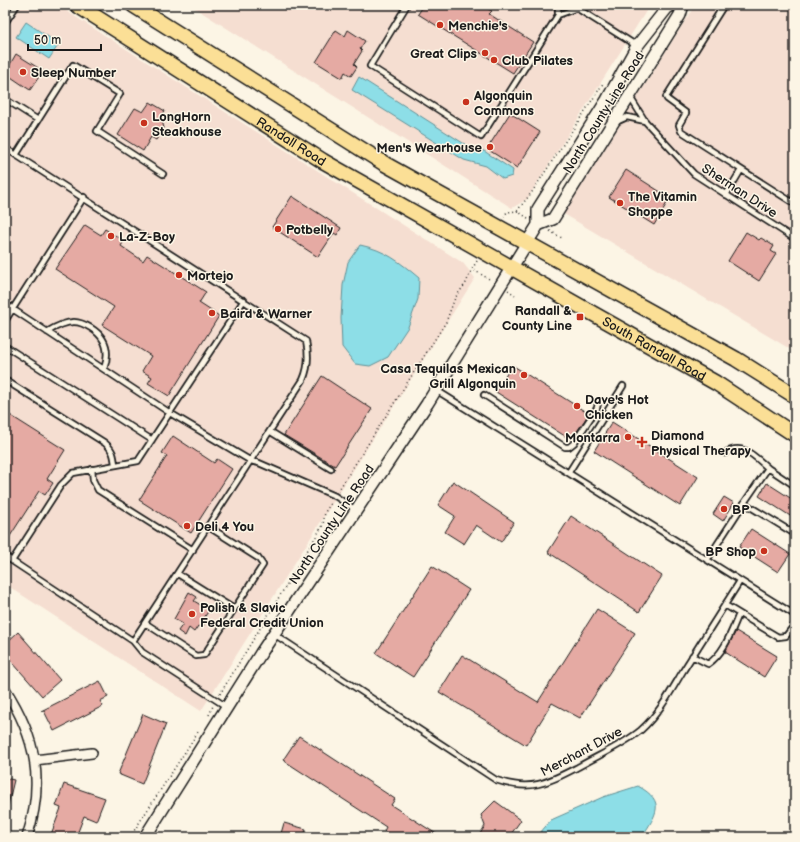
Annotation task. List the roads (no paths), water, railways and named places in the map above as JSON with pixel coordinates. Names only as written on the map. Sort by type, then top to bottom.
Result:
[{"type":"main road","name":"Randall Road","points":[[77,5],[323,161],[511,268]]},
{"type":"main road","points":[[133,5],[386,164],[729,356],[795,396]]},
{"type":"main road","name":"South Randall Road","points":[[511,268],[716,383],[795,435]]},
{"type":"street","name":"North County Line Road","points":[[145,837],[274,634],[436,390],[538,225],[538,209],[607,100],[637,46],[667,8],[672,5]]},
{"type":"street","name":"North County Line Road","points":[[538,225],[553,218],[680,15],[683,5]]},
{"type":"street","points":[[5,689],[21,715],[33,747],[35,760],[34,807],[27,837]]},
{"type":"street","points":[[35,760],[92,753]]},
{"type":"lane","points":[[5,23],[17,5]]},
{"type":"lane","points":[[407,5],[370,66],[482,137],[558,16],[558,5]]},
{"type":"lane","points":[[572,5],[637,46]]},
{"type":"lane","points":[[724,5],[666,97],[669,102],[686,113],[679,125],[680,131],[795,204]]},
{"type":"lane","points":[[558,16],[577,8]]},
{"type":"lane","points":[[16,155],[73,65],[120,94],[97,131],[163,174]]},
{"type":"lane","name":"Sherman Drive","points":[[629,96],[645,121],[694,174],[795,239]]},
{"type":"lane","points":[[5,99],[38,120]]},
{"type":"lane","points":[[613,123],[627,117],[645,121]]},
{"type":"lane","points":[[5,156],[7,149],[306,341],[309,353],[308,369],[303,380],[134,641]]},
{"type":"lane","points":[[726,195],[741,170]]},
{"type":"lane","points":[[5,321],[84,198]]},
{"type":"lane","points":[[12,561],[61,485],[73,473],[138,461],[244,300]]},
{"type":"lane","points":[[5,304],[170,413],[250,461],[259,462],[335,496],[356,510]]},
{"type":"lane","points":[[47,332],[58,326],[75,322],[86,324],[94,330],[106,344],[107,358],[104,369]]},
{"type":"lane","points":[[5,346],[152,440]]},
{"type":"lane","points":[[5,380],[111,448],[115,465]]},
{"type":"lane","points":[[569,472],[623,386]]},
{"type":"lane","points":[[436,390],[795,615]]},
{"type":"lane","points":[[484,395],[566,448],[574,443],[597,408],[598,403]]},
{"type":"lane","points":[[270,432],[331,469]]},
{"type":"lane","points":[[725,453],[738,448],[744,449],[768,468],[795,486]]},
{"type":"lane","points":[[707,560],[768,468]]},
{"type":"lane","points":[[92,469],[93,480],[98,490],[194,550]]},
{"type":"lane","points":[[744,503],[795,534]]},
{"type":"lane","points":[[145,623],[196,656],[204,655],[263,565],[258,558],[209,527]]},
{"type":"lane","points":[[5,556],[134,641],[142,652],[227,708]]},
{"type":"lane","points":[[178,574],[234,609]]},
{"type":"lane","name":"Merchant Drive","points":[[274,634],[496,780],[511,785],[528,787],[555,779],[618,745],[642,729],[659,709],[740,581]]},
{"type":"lane","points":[[724,605],[778,637],[786,636],[795,624]]},
{"type":"lane","points":[[692,656],[708,664],[713,661],[725,643],[739,614]]},
{"type":"water","points":[[26,22],[59,44],[49,59],[16,37]]},
{"type":"water","points":[[359,77],[474,150],[484,151],[513,170],[512,176],[503,179],[486,166],[464,160],[352,90]]},
{"type":"water","points":[[360,245],[385,253],[419,278],[418,299],[408,327],[388,357],[370,366],[355,364],[342,347],[341,318],[343,285],[348,262]]},
{"type":"water","points":[[638,786],[653,797],[656,803],[655,815],[642,837],[539,837],[540,833],[551,820],[603,797]]},
{"type":"place","name":"Menchie's","points":[[440,25]]},
{"type":"place","name":"Great Clips","points":[[485,53]]},
{"type":"place","name":"Club Pilates","points":[[494,60]]},
{"type":"place","name":"Sleep Number","points":[[23,72]]},
{"type":"place","name":"Algonquin Commons","points":[[466,102]]},
{"type":"place","name":"LongHorn Steakhouse","points":[[144,123]]},
{"type":"place","name":"Men's Wearhouse","points":[[490,147]]},
{"type":"place","name":"The Vitamin Shoppe","points":[[620,203]]},
{"type":"place","name":"Potbelly","points":[[278,229]]},
{"type":"place","name":"La-Z-Boy","points":[[111,236]]},
{"type":"place","name":"Mortejo","points":[[179,275]]},
{"type":"place","name":"Baird & Warner","points":[[212,313]]},
{"type":"place","name":"Randall & County Line","points":[[580,317]]},
{"type":"place","name":"Casa Tequilas Mexican Grill Algonquin","points":[[524,375]]},
{"type":"place","name":"Dave's Hot Chicken","points":[[577,406]]},
{"type":"place","name":"Montarra","points":[[628,437]]},
{"type":"place","name":"Diamond Physical Therapy","points":[[642,442]]},
{"type":"place","name":"BP","points":[[724,509]]},
{"type":"place","name":"Deli 4 You","points":[[187,526]]},
{"type":"place","name":"BP Shop","points":[[764,551]]},
{"type":"place","name":"Polish & Slavic Federal Credit Union","points":[[192,614]]}]
